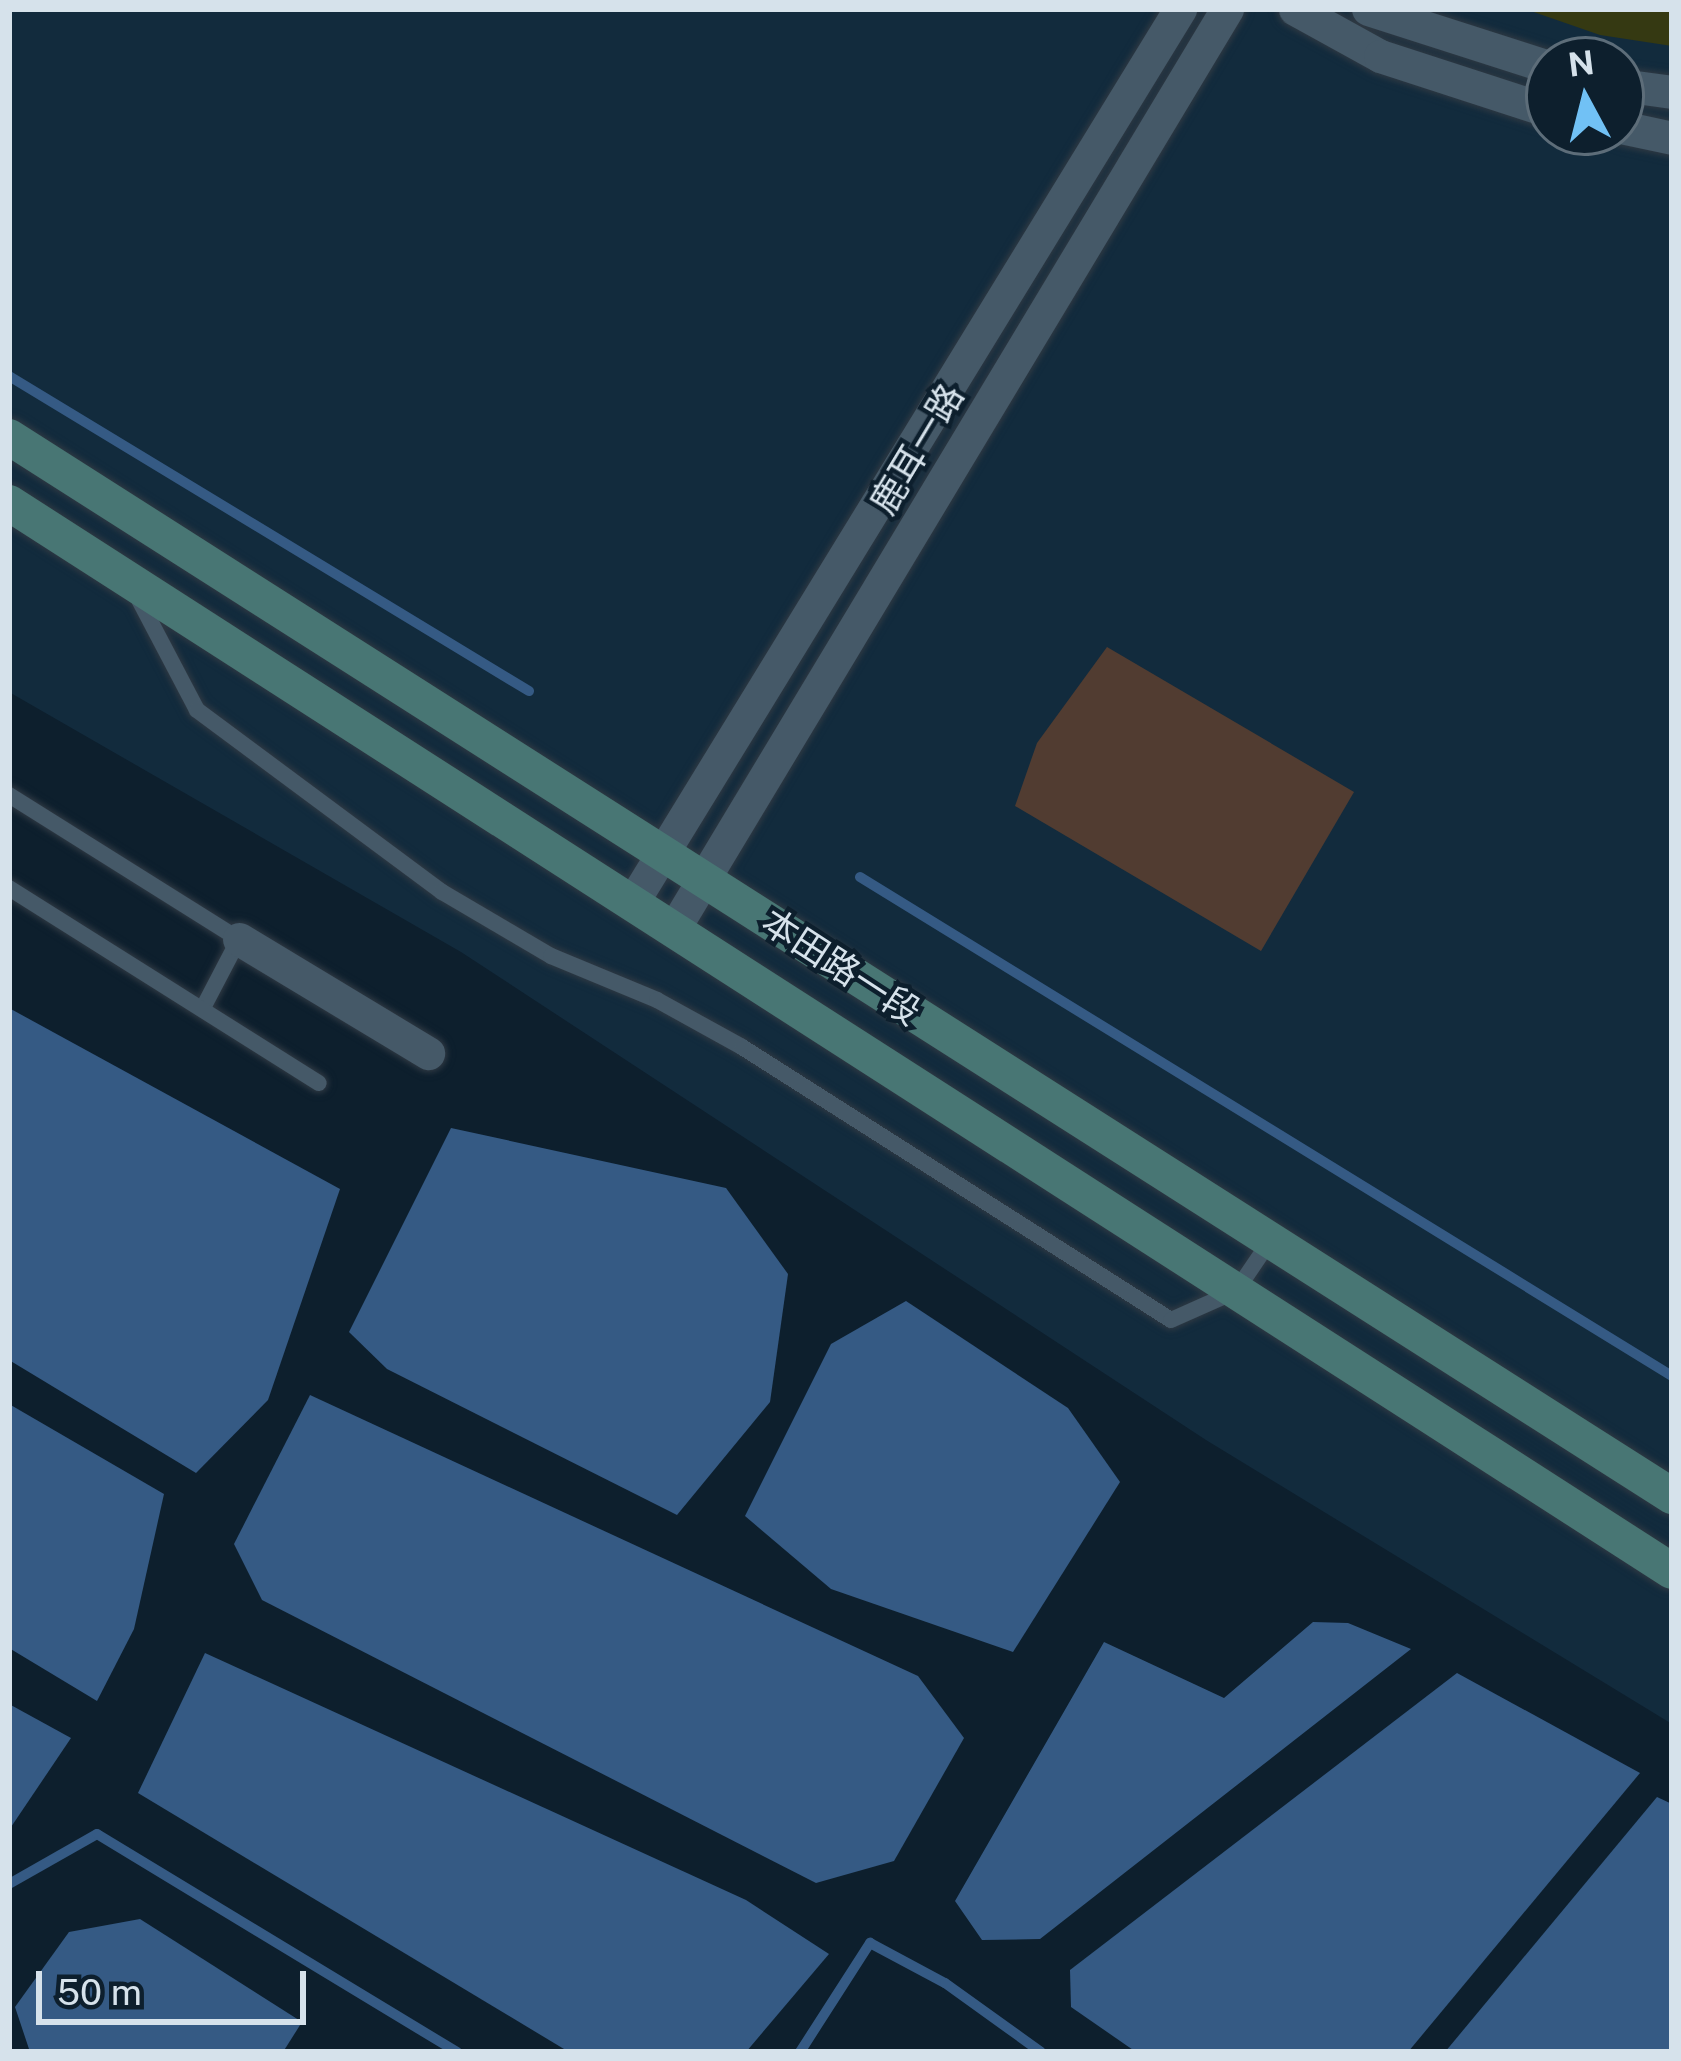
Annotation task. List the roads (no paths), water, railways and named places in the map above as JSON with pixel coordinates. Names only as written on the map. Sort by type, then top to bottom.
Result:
[{"type":"street","name":"鹿耳一路","points":[[632,903],[1180,9]]},
{"type":"street","name":"鹿耳一路","points":[[674,930],[1227,9]]},
{"type":"street","points":[[1295,9],[1381,56],[1525,103]]},
{"type":"street","points":[[1368,9],[1525,59]]},
{"type":"street","name":"本田路一段","points":[[9,437],[1672,1496]]},
{"type":"street","name":"本田路一段","points":[[9,503],[1672,1571]]},
{"type":"street","points":[[239,940],[428,1053]]},
{"type":"lane","name":"本田路一段","points":[[129,580],[197,710],[442,892],[551,956],[657,1000],[742,1047],[1172,1320],[1236,1291]]},
{"type":"lane","points":[[9,795],[239,940],[204,1006]]},
{"type":"lane","points":[[9,888],[204,1006],[320,1083]]},
{"type":"lane","points":[[1236,1291],[1270,1241]]},
{"type":"water","points":[[9,1008],[340,1189],[268,1400],[196,1473],[9,1360]]},
{"type":"water","points":[[451,1128],[726,1188],[788,1274],[770,1402],[677,1515],[387,1369],[349,1332]]},
{"type":"water","points":[[906,1301],[1068,1408],[1120,1482],[1013,1652],[831,1589],[745,1516],[831,1344]]},
{"type":"water","points":[[310,1395],[918,1676],[964,1738],[894,1861],[816,1883],[262,1600],[234,1544]]},
{"type":"water","points":[[9,1404],[164,1494],[134,1629],[97,1701],[9,1648]]},
{"type":"water","points":[[1313,1622],[1348,1623],[1411,1649],[1040,1939],[982,1940],[955,1901],[1104,1642],[1224,1698]]},
{"type":"water","points":[[205,1653],[746,1900],[829,1954],[746,2052],[569,2052],[138,1793]]},
{"type":"water","points":[[1457,1673],[1640,1773],[1408,2052],[1136,2052],[1071,2007],[1070,1970]]},
{"type":"water","points":[[9,1704],[71,1738],[9,1830]]},
{"type":"water","points":[[1657,1797],[1672,1804],[1672,2052],[1445,2052]]},
{"type":"water","points":[[140,1919],[302,2022],[283,2052],[30,2052],[15,2007],[69,1932]]},
{"type":"waterway","points":[[9,376],[529,691]]},
{"type":"waterway","points":[[860,877],[1672,1376]]},
{"type":"waterway","points":[[9,1884],[97,1834],[457,2052]]},
{"type":"waterway","points":[[800,2052],[870,1943],[945,1983],[1041,2052]]}]
